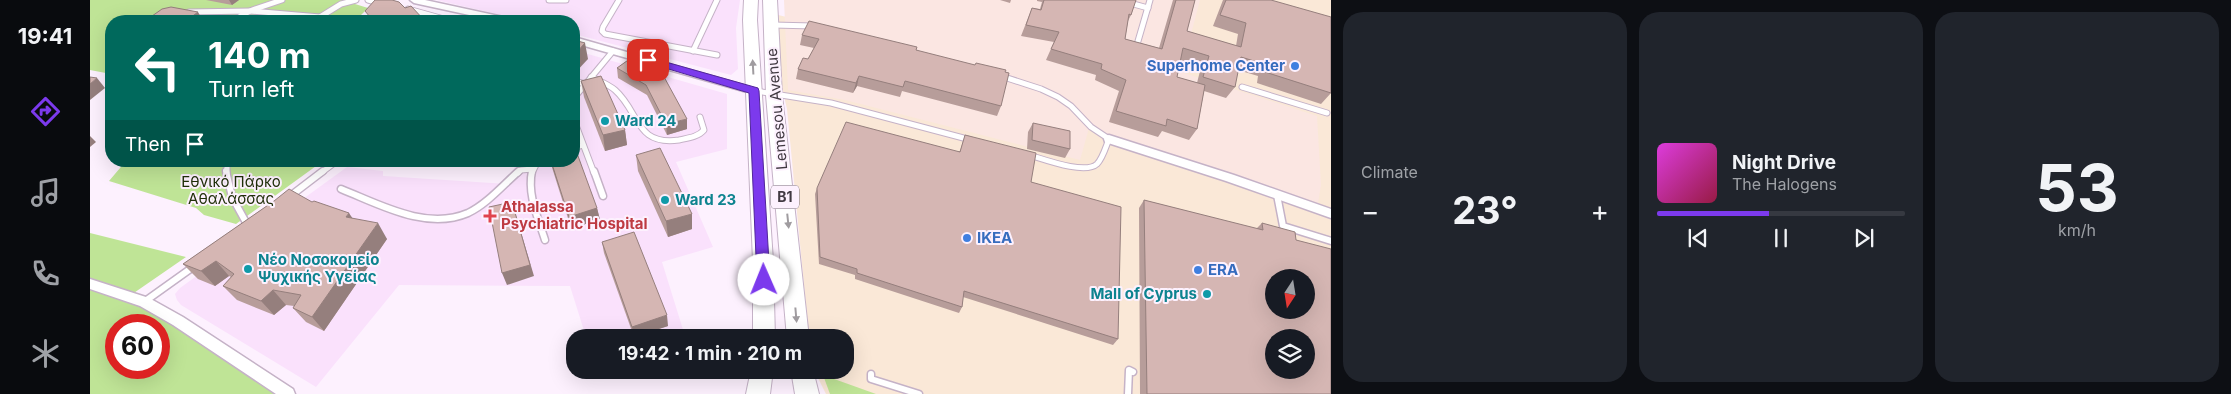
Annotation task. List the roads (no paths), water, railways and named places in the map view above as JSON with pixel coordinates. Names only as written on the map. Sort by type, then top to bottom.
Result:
[{"type":"main road","name":"Lemesou Avenue","points":[[751,0],[763,251],[764,329]]},
{"type":"main road","name":"Lemesou Avenue","points":[[770,0],[769,25],[774,95],[797,329]]},
{"type":"main road","points":[[758,394],[760,379]]},
{"type":"main road","points":[[804,379],[807,394]]},
{"type":"street","points":[[414,0],[481,15]]},
{"type":"street","points":[[580,42],[754,91]]},
{"type":"street","points":[[1109,139],[1331,214]]},
{"type":"street","points":[[90,284],[144,302],[178,321],[288,394]]},
{"type":"lane","points":[[243,15],[282,0]]},
{"type":"lane","points":[[323,15],[341,4],[356,0]]},
{"type":"lane","points":[[368,0],[385,4]]},
{"type":"lane","points":[[549,0],[566,0]]},
{"type":"lane","points":[[619,0],[603,27],[603,33],[717,55]]},
{"type":"lane","points":[[693,51],[717,0]]},
{"type":"lane","points":[[746,0],[745,39],[752,43]]},
{"type":"lane","points":[[1119,0],[1148,8]]},
{"type":"lane","points":[[1136,48],[1150,0]]},
{"type":"lane","points":[[402,8],[428,15]]},
{"type":"lane","points":[[187,12],[250,11],[297,15]]},
{"type":"lane","points":[[769,25],[804,25],[822,28]]},
{"type":"lane","points":[[648,60],[657,44]]},
{"type":"lane","points":[[580,90],[614,50]]},
{"type":"lane","points":[[998,75],[1025,83],[1058,97],[1071,106],[1091,127],[1109,139],[1098,163],[1093,167],[1078,167],[1020,152]]},
{"type":"lane","points":[[591,77],[616,90],[640,129],[658,139],[675,141],[700,134],[704,130],[700,117]]},
{"type":"lane","points":[[580,83],[585,84]]},
{"type":"lane","points":[[1242,86],[1327,113]]},
{"type":"lane","points":[[754,91],[832,103],[982,143]]},
{"type":"lane","points":[[580,137],[602,196]]},
{"type":"lane","points":[[226,167],[232,200],[243,214],[248,227]]},
{"type":"lane","points":[[279,204],[329,167]]},
{"type":"lane","points":[[341,189],[418,217],[435,220],[468,212],[522,170],[533,169],[530,186],[545,240]]},
{"type":"lane","points":[[1278,195],[1283,226],[1331,241]]},
{"type":"lane","points":[[240,233],[256,221]]},
{"type":"lane","points":[[144,302],[200,262]]},
{"type":"lane","points":[[1128,394],[1128,370],[1134,372]]},
{"type":"lane","points":[[871,374],[871,379],[919,394]]},
{"type":"place","name":"Superhome Center","points":[[1295,66]]},
{"type":"place","name":"Ward 24","points":[[605,121]]},
{"type":"place","name":"Ward 23","points":[[665,200]]},
{"type":"place","name":"Athalassa Psychiatric Hospital","points":[[490,216]]},
{"type":"place","name":"IKEA","points":[[967,238]]},
{"type":"place","name":"Νέο Νοσοκομείο Ψυχικής Υγείας","points":[[248,269]]},
{"type":"place","name":"ERA","points":[[1198,270]]},
{"type":"place","name":"Mall of Cyprus","points":[[1207,294]]},
{"type":"park label","name":"Εθνικό Πάρκο Αθαλάσσας","points":[[231,190]]}]
